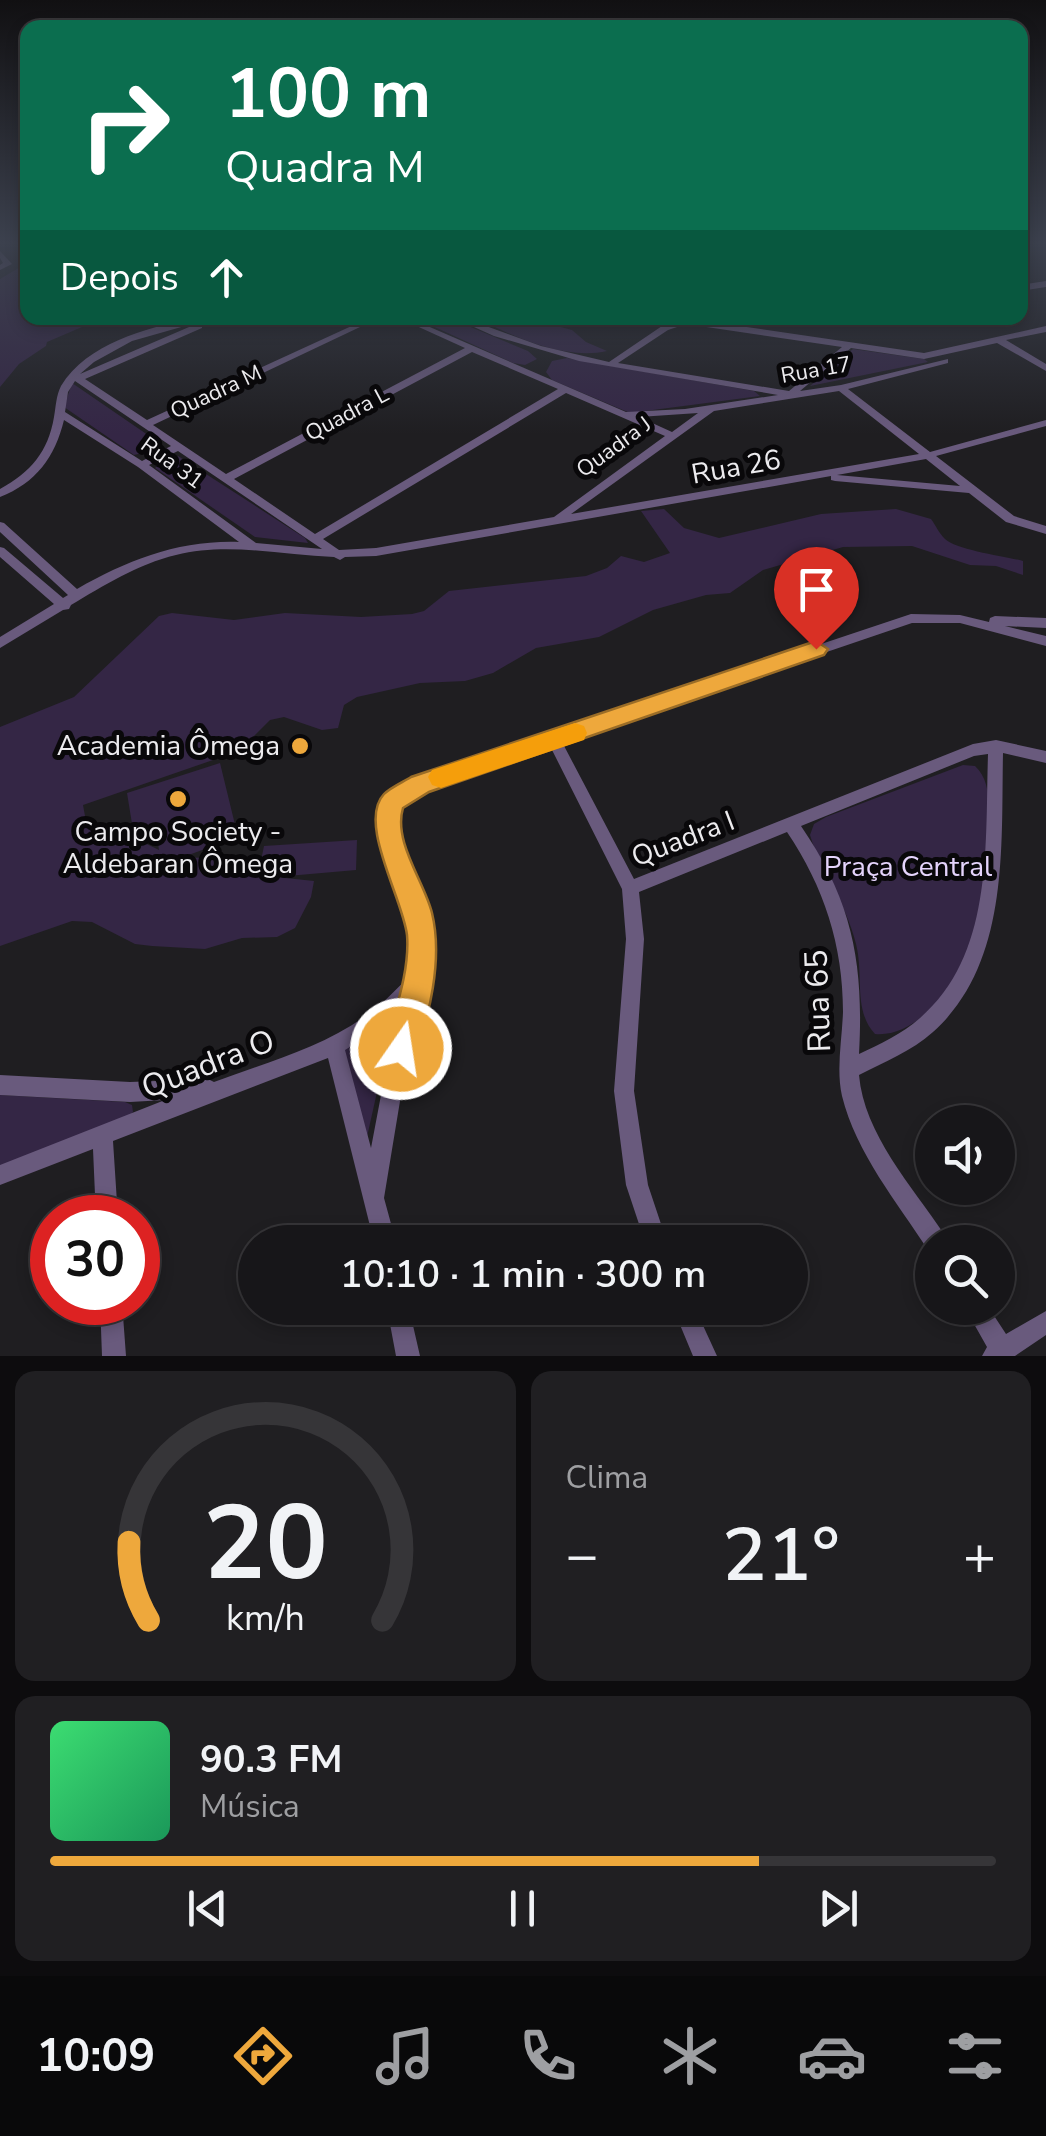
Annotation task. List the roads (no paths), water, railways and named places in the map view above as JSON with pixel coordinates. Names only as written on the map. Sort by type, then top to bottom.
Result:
[{"type":"street","points":[[4,490],[32,475],[48,458],[74,378],[129,340],[184,325]]},
{"type":"street","points":[[74,378],[200,325]]},
{"type":"street","name":"Quadra M","points":[[145,426],[360,325]]},
{"type":"street","points":[[419,325],[565,390]]},
{"type":"street","points":[[474,325],[558,354],[791,394],[848,346]]},
{"type":"street","points":[[613,363],[674,325]]},
{"type":"street","points":[[711,325],[924,356],[1046,337]]},
{"type":"street","points":[[1004,343],[1046,329]]},
{"type":"street","points":[[1004,343],[1046,368]]},
{"type":"street","name":"Rua 17","points":[[626,415],[842,388],[1004,343]]},
{"type":"street","name":"Quadra L","points":[[227,478],[470,348]]},
{"type":"street","points":[[529,374],[558,354]]},
{"type":"street","points":[[74,378],[145,426]]},
{"type":"street","points":[[842,388],[1010,519],[1046,530]]},
{"type":"street","points":[[316,538],[565,390]]},
{"type":"street","name":"Quadra J","points":[[341,556],[555,522],[673,436],[565,390]]},
{"type":"street","points":[[673,436],[714,407]]},
{"type":"street","name":"Rua 31","points":[[60,414],[142,465],[256,549]]},
{"type":"street","name":"Rua 26","points":[[555,522],[926,456],[1046,423]]},
{"type":"street","name":"Quadra M","points":[[145,426],[227,478]]},
{"type":"street","points":[[142,465],[178,447]]},
{"type":"street","points":[[815,476],[969,490]]},
{"type":"street","points":[[227,478],[341,556]]},
{"type":"street","points":[[0,526],[78,598]]},
{"type":"street","points":[[0,643],[128,568],[172,552],[202,546],[341,556]]},
{"type":"street","points":[[0,551],[64,606]]},
{"type":"street","points":[[375,1194],[422,938],[417,911],[388,831],[393,802],[420,784],[910,618],[1046,623]]},
{"type":"street","points":[[960,619],[1046,640]]},
{"type":"street","points":[[1046,623],[1038,630],[1046,640]]},
{"type":"street","name":"Quadra I","points":[[554,740],[630,888],[973,750],[996,746]]},
{"type":"street","points":[[850,1069],[903,1042],[953,998],[969,970],[985,912],[996,746],[1046,757]]},
{"type":"street","name":"Rua 65","points":[[790,825],[824,878],[848,938],[853,973],[852,1096],[862,1122],[926,1225]]},
{"type":"street","points":[[630,888],[635,939],[625,1055],[625,1106],[637,1185],[650,1225]]},
{"type":"street","points":[[381,1225],[334,1048],[387,1016],[416,983]]},
{"type":"street","name":"Quadra O","points":[[0,1175],[334,1048]]},
{"type":"street","points":[[0,1085],[158,1092],[224,1087]]},
{"type":"street","points":[[103,1138],[105,1195]]},
{"type":"street","points":[[984,1325],[998,1352],[1046,1322]]},
{"type":"street","points":[[112,1325],[114,1356]]},
{"type":"street","points":[[402,1325],[408,1356]]},
{"type":"street","points":[[691,1325],[705,1356]]},
{"type":"place","name":"Academia Ômega","points":[[300,746]]},
{"type":"place","name":"Campo Society - Aldebaran Ômega","points":[[178,799]]},
{"type":"park label","name":"Praça Central","points":[[908,867]]}]
